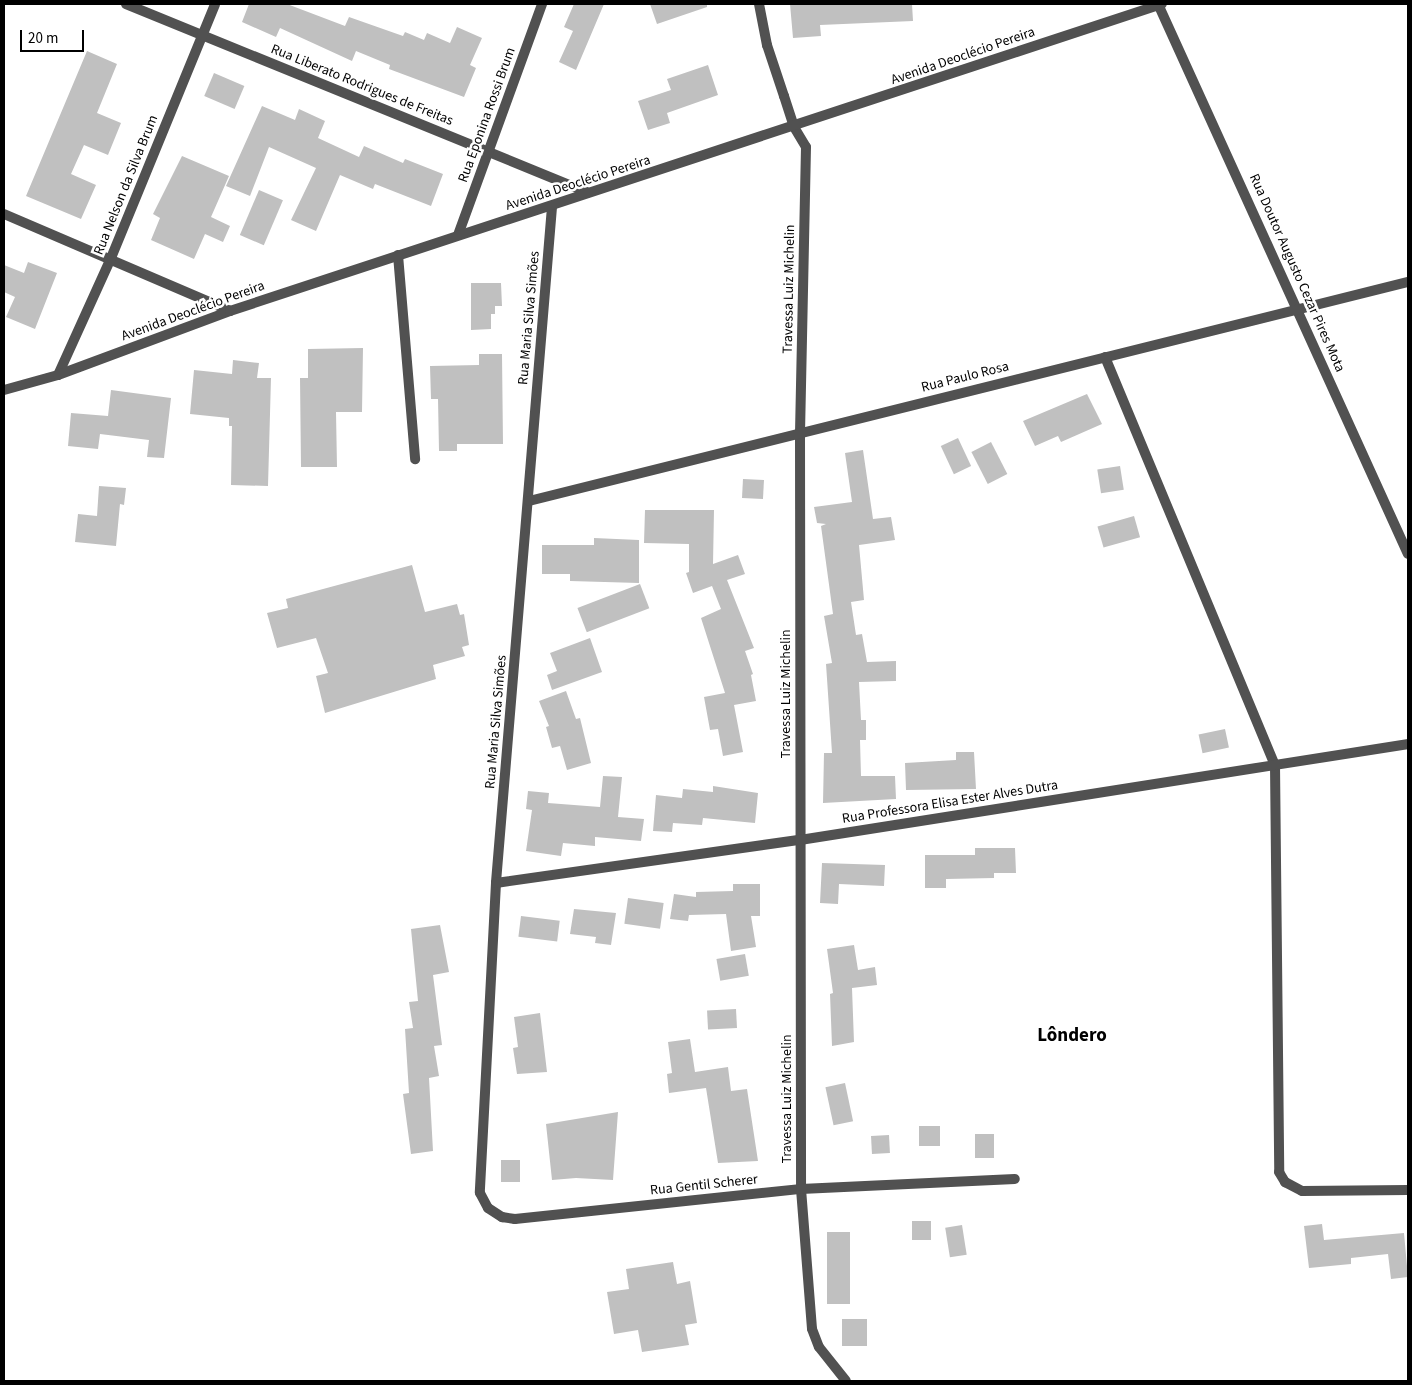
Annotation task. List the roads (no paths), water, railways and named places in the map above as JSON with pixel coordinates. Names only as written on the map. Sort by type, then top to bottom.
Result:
[{"type":"street","name":"Rua Liberato Rodrigues de Freitas","points":[[126,4],[487,150],[588,193]]},
{"type":"street","name":"Rua Nelson da Silva Brum","points":[[58,375],[111,258],[215,4]]},
{"type":"street","name":"Rua Eponina Rossi Brum","points":[[458,235],[487,150],[542,4]]},
{"type":"street","name":"Travessa Luiz Michelin","points":[[759,4],[767,45],[794,127],[806,147],[800,432],[801,1189],[812,1329],[819,1347],[846,1381]]},
{"type":"street","name":"Avenida Deoclécio Pereira","points":[[4,390],[58,375],[230,311],[458,235],[552,207],[588,193],[794,127],[1160,4]]},
{"type":"street","name":"Rua Doutor Augusto Cezar Pires Mota","points":[[1160,4],[1300,310],[1408,554]]},
{"type":"street","name":"Rua Maria Silva Simões","points":[[515,1219],[502,1217],[488,1208],[480,1193],[496,883],[552,207]]},
{"type":"street","points":[[4,214],[111,258],[230,311]]},
{"type":"street","points":[[398,255],[415,459]]},
{"type":"street","name":"Rua Paulo Rosa","points":[[529,501],[1408,282]]},
{"type":"street","points":[[1104,357],[1275,765],[1280,1172],[1284,1182],[1302,1191],[1408,1190]]},
{"type":"street","name":"Rua Professora Elisa Ester Alves Dutra","points":[[496,883],[800,840],[1408,744]]},
{"type":"street","name":"Rua Gentil Scherer","points":[[515,1219],[801,1189],[1015,1179]]},
{"type":"district","name":"Lôndero","points":[[1072,1036]]}]
